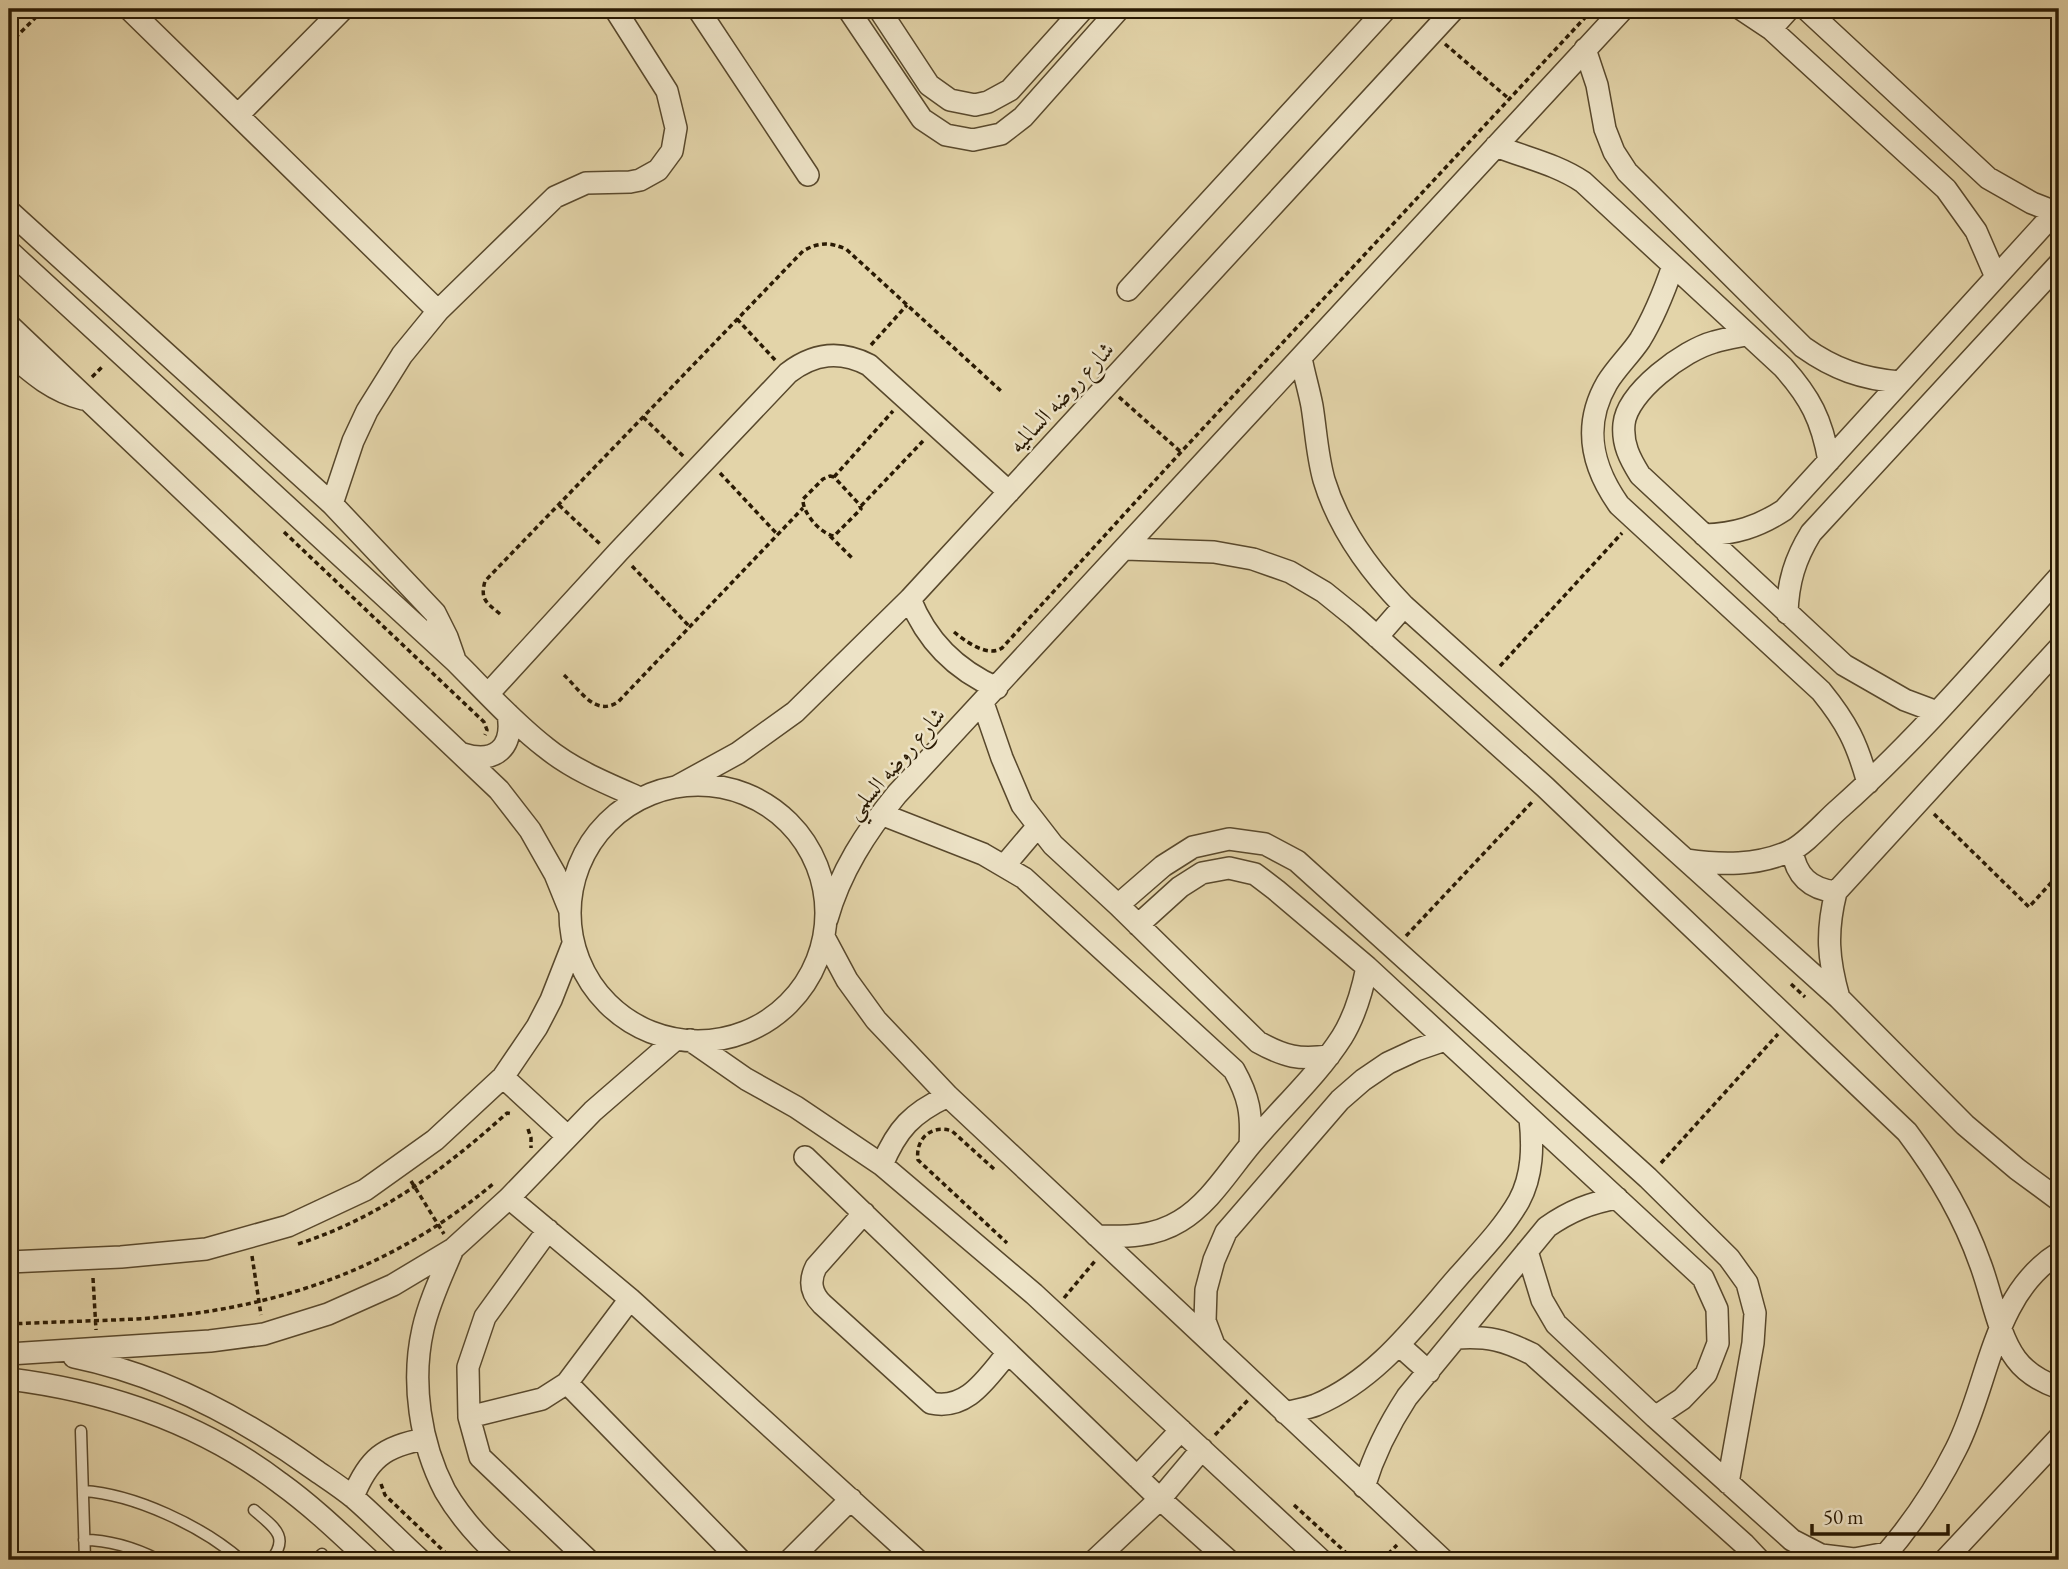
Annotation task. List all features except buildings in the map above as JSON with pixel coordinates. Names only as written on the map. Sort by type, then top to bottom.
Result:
[{"type":"street","points":[[129,9],[438,311]]},
{"type":"street","points":[[238,115],[343,9]]},
{"type":"street","points":[[332,504],[353,441],[367,411],[401,355],[438,311],[555,197],[586,183],[640,180],[658,170],[672,151],[676,128],[672,103],[658,75],[615,9]]},
{"type":"street","points":[[698,9],[808,174]]},
{"type":"street","points":[[848,9],[922,119],[946,135],[973,140],[987,138],[1013,126],[1119,9]]},
{"type":"street","points":[[879,9],[929,85],[950,100],[975,104],[988,102],[1010,90],[1083,9]]},
{"type":"street","points":[[1128,290],[1387,9]]},
{"type":"street","name":"شارع روضه السالميه","points":[[676,787],[738,753],[795,712],[911,599],[1454,9]]},
{"type":"street","points":[[990,695],[1623,9]]},
{"type":"street","points":[[1741,9],[1771,29],[1946,189],[1976,231],[1996,277]]},
{"type":"street","points":[[1771,29],[1789,9]]},
{"type":"street","points":[[1703,535],[1747,530],[1766,522],[1783,510],[2057,210],[2032,203],[1988,178],[1806,9]]},
{"type":"street","points":[[1585,49],[1597,85],[1605,129],[1614,152],[1627,172],[1803,347],[1824,362],[1849,373],[1874,380],[1900,382]]},
{"type":"street","points":[[1496,146],[1524,158],[1564,169],[1583,182],[1783,367],[1814,408],[1824,433],[1829,461]]},
{"type":"street","points":[[9,211],[332,504],[435,613],[456,662]]},
{"type":"street","points":[[9,251],[547,749],[592,776],[640,798]]},
{"type":"street","points":[[1787,613],[1793,569],[1811,533],[2059,264]]},
{"type":"street","points":[[1673,266],[1653,317],[1627,359],[1607,383],[1596,407],[1592,433],[1595,459],[1604,483],[1619,505],[1821,691],[1859,749],[1868,783]]},
{"type":"street","points":[[9,325],[470,747],[530,830],[555,874],[570,911]]},
{"type":"street","points":[[1746,335],[1712,342],[1687,353],[1648,385],[1632,404],[1624,422],[1624,443],[1629,459],[1640,475],[1844,665],[1905,700],[1937,712]]},
{"type":"street","points":[[1783,367],[1803,347]]},
{"type":"street","points":[[9,353],[43,382],[66,395],[85,396]]},
{"type":"street","points":[[488,694],[788,373],[814,358],[836,355],[858,359],[869,365],[1009,492]]},
{"type":"street","points":[[1301,358],[1324,481],[1338,516],[1356,549],[1378,579],[1486,681],[1839,998],[1965,1125],[2059,1200]]},
{"type":"street","points":[[1783,510],[1789,521],[1799,529],[1811,533]]},
{"type":"street","points":[[1125,549],[1214,552],[1253,559],[1290,572],[1324,592],[1545,787],[1907,1132],[1930,1162],[1966,1227],[1988,1284],[2001,1328],[2015,1358],[2039,1380],[2059,1388]]},
{"type":"street","points":[[1686,860],[1723,865],[1760,860],[1792,850],[1868,783],[1937,712],[2059,577]]},
{"type":"street","points":[[911,599],[926,632],[950,660],[972,676],[990,695],[1002,758],[1022,805],[1053,845],[1258,1042],[1280,1054],[1304,1059],[1329,1056]]},
{"type":"street","points":[[1377,637],[1404,606]]},
{"type":"street","points":[[1839,998],[1830,966],[1828,939],[1836,892],[2059,648]]},
{"type":"street","points":[[1821,691],[1844,665]]},
{"type":"street","name":"شارع روضه السلمي","points":[[683,1039],[730,1036],[750,1030],[776,1014],[799,993],[815,967],[833,897],[847,868],[881,814],[990,695]]},
{"type":"street","points":[[470,747],[478,759],[494,756],[506,745],[511,730],[508,715]]},
{"type":"street","points":[[1321,1560],[1052,1311],[882,1165],[796,1107],[683,1039],[648,1030],[622,1016],[608,1003],[584,972],[573,944],[570,911],[575,876],[589,845],[611,818],[640,798],[676,787],[715,786],[751,796],[783,817],[808,846],[823,881],[826,928],[847,980],[876,1020],[948,1096],[1443,1560]]},
{"type":"street","points":[[881,814],[983,854],[1024,878],[1234,1070],[1247,1093],[1252,1118],[1250,1145]]},
{"type":"street","points":[[1004,866],[1038,826]]},
{"type":"street","points":[[1118,905],[1163,866],[1194,847],[1229,839],[1265,844],[1297,861],[1648,1178],[1729,1258],[1746,1283],[1755,1313],[1753,1343],[1728,1483]]},
{"type":"street","points":[[1792,850],[1794,864],[1800,876],[1822,891],[1836,892]]},
{"type":"street","points":[[1138,925],[1180,887],[1202,873],[1229,868],[1255,874],[1367,967],[1703,1278],[1717,1309],[1718,1343],[1706,1374],[1682,1399],[1655,1417]]},
{"type":"street","points":[[9,1262],[92,1259],[206,1249],[288,1226],[365,1190],[435,1140],[503,1077],[537,1027],[551,1000],[573,944]]},
{"type":"street","points":[[1078,1219],[1097,1236],[1125,1237],[1153,1233],[1179,1222],[1201,1206],[1250,1145],[1329,1056],[1354,1014],[1367,967]]},
{"type":"street","points":[[1216,1051],[1241,1024]]},
{"type":"street","points":[[9,1354],[210,1341],[264,1334],[328,1314],[393,1285],[453,1249],[509,1198],[567,1136],[620,1086],[683,1039]]},
{"type":"street","points":[[1215,1347],[1205,1321],[1206,1290],[1214,1260],[1226,1232],[1347,1093],[1388,1063],[1445,1041]]},
{"type":"street","points":[[503,1077],[567,1136]]},
{"type":"street","points":[[882,1165],[891,1142],[906,1122],[925,1107],[948,1096]]},
{"type":"street","points":[[1285,1413],[1314,1406],[1346,1390],[1374,1369],[1399,1345],[1504,1223],[1520,1200],[1529,1174],[1533,1146],[1530,1118]]},
{"type":"street","points":[[805,1157],[1160,1499],[1228,1560]]},
{"type":"street","points":[[509,1198],[630,1299],[917,1560]]},
{"type":"street","points":[[1364,1487],[1388,1426],[1407,1397],[1547,1227],[1568,1212],[1592,1202],[1617,1198]]},
{"type":"street","points":[[1201,1206],[1226,1232]]},
{"type":"street","points":[[864,1213],[813,1273],[812,1287],[822,1304],[931,1403],[955,1404],[970,1396],[1008,1353]]},
{"type":"street","points":[[1504,1223],[1529,1249],[1542,1300],[1556,1324],[1655,1417],[1793,1539],[1821,1555],[1854,1559],[1884,1557],[1916,1516],[1956,1450],[1973,1412],[1988,1360],[2014,1301],[2032,1276],[2059,1253]]},
{"type":"street","points":[[548,1230],[485,1317],[468,1367],[468,1416],[480,1457],[588,1560]]},
{"type":"street","points":[[453,1249],[423,1329],[417,1384],[425,1439],[445,1491],[477,1536],[503,1560]]},
{"type":"street","points":[[468,1416],[542,1399],[567,1384],[630,1299]]},
{"type":"street","points":[[1457,1338],[1483,1336],[1509,1342],[1532,1354],[1759,1560]]},
{"type":"street","points":[[1399,1345],[1429,1372]]},
{"type":"street","points":[[48,1352],[104,1363],[155,1381],[205,1403],[253,1429],[353,1497],[420,1560]]},
{"type":"street","points":[[9,1379],[98,1395],[146,1410],[192,1430],[279,1481],[369,1560]]},
{"type":"street","points":[[567,1384],[740,1560]]},
{"type":"street","points":[[1137,1476],[1181,1430]]},
{"type":"street","points":[[1945,1560],[2059,1438]]},
{"type":"street","points":[[353,1497],[362,1474],[379,1455],[400,1443],[425,1439]]},
{"type":"street","points":[[1095,1560],[1160,1499],[1202,1449]]},
{"type":"street","points":[[790,1560],[851,1499]]},
{"type":"lane","points":[[81,1431],[85,1560]]},
{"type":"lane","points":[[83,1491],[115,1495],[146,1506],[195,1529],[241,1560]]},
{"type":"lane","points":[[254,1510],[276,1530],[280,1538],[280,1547],[271,1560]]},
{"type":"lane","points":[[84,1540],[105,1540],[159,1560]]},
{"type":"path","points":[[9,44],[44,9]]},
{"type":"path","points":[[951,629],[972,645],[999,651],[1593,9]]},
{"type":"path","points":[[1433,33],[1526,114]]},
{"type":"path","points":[[500,614],[485,601],[482,593],[485,581],[803,251],[816,244],[831,243],[846,249],[1001,391]]},
{"type":"path","points":[[858,359],[907,305]]},
{"type":"path","points":[[737,319],[788,373]]},
{"type":"path","points":[[85,396],[117,351]]},
{"type":"path","points":[[1107,387],[1199,468]]},
{"type":"path","points":[[834,477],[905,398]]},
{"type":"path","points":[[643,417],[702,464],[778,534]]},
{"type":"path","points":[[831,536],[838,535],[937,427]]},
{"type":"path","points":[[564,675],[595,706],[612,706],[803,508],[803,499],[823,479],[834,477],[861,507]]},
{"type":"path","points":[[559,505],[616,554],[690,627]]},
{"type":"path","points":[[803,508],[853,559]]},
{"type":"path","points":[[1486,681],[1635,519]]},
{"type":"path","points":[[275,524],[484,722],[486,734],[470,747]]},
{"type":"path","points":[[1393,950],[1545,787]]},
{"type":"path","points":[[1919,801],[2029,907],[2059,874]]},
{"type":"path","points":[[1648,1178],[1820,981]]},
{"type":"path","points":[[953,1131],[939,1129],[927,1133],[918,1145],[918,1160],[1016,1251]]},
{"type":"path","points":[[401,1164],[453,1249]]},
{"type":"path","points":[[248,1237],[264,1334]]},
{"type":"path","points":[[1052,1311],[1107,1246]]},
{"type":"path","points":[[92,1259],[97,1348]]},
{"type":"path","points":[[1202,1449],[1259,1388]]},
{"type":"path","points":[[384,1476],[382,1488],[385,1495],[453,1560]]},
{"type":"path","points":[[1285,1497],[1354,1560]]}]
